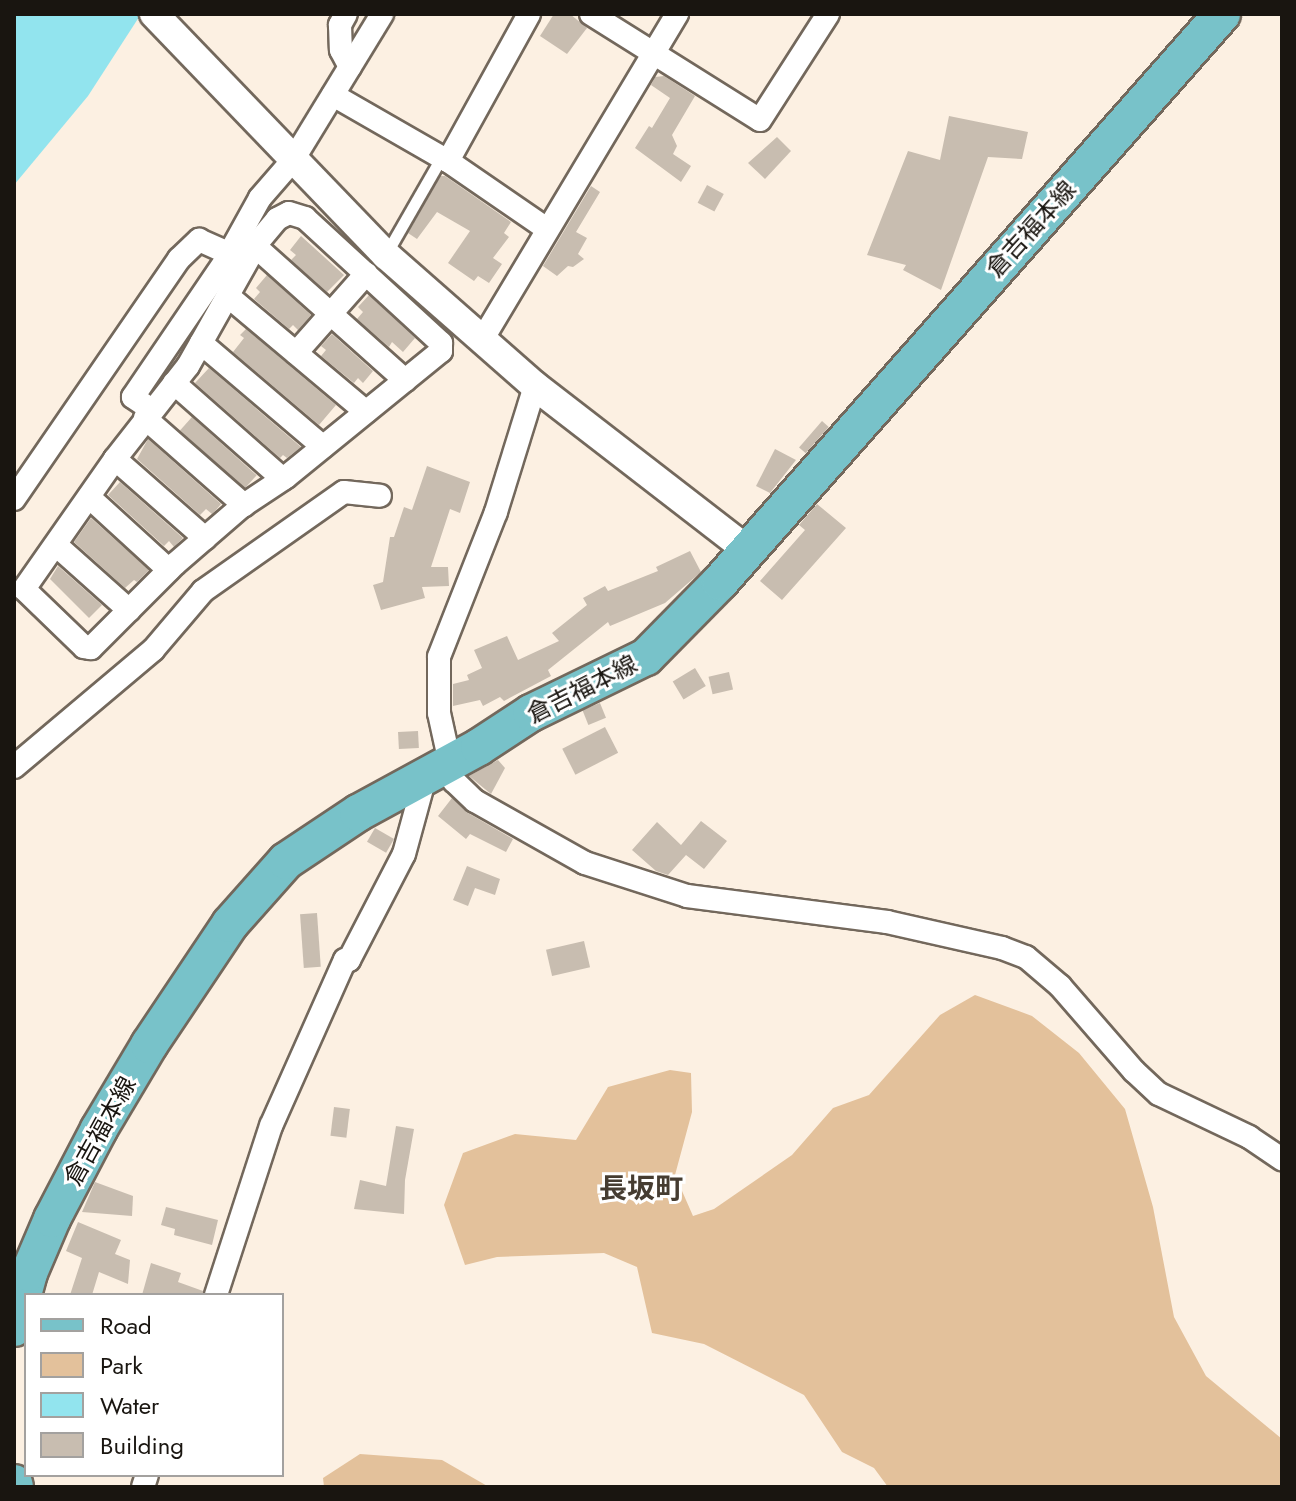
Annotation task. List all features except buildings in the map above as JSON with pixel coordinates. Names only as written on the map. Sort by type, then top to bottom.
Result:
[{"type":"main road","name":"倉吉福本線","points":[[14,1328],[29,1273],[52,1219],[99,1129],[149,1045],[230,924],[286,861],[358,813],[479,747],[531,713],[646,657],[706,598],[1222,14]]},
{"type":"street","points":[[154,14],[293,160],[376,264],[441,343],[441,351],[283,479],[244,505],[169,570],[91,648],[84,647],[24,589],[115,459],[174,383],[201,343],[256,247],[277,219],[289,213],[305,218],[376,264],[482,340],[535,386],[747,550]]},
{"type":"street","points":[[346,14],[340,25],[341,50],[350,67]]},
{"type":"street","points":[[244,505],[133,397],[230,254],[260,198],[293,160],[382,14]]},
{"type":"street","points":[[444,159],[529,14]]},
{"type":"street","points":[[591,14],[760,120],[828,14]]},
{"type":"street","points":[[482,340],[677,14]]},
{"type":"street","points":[[333,95],[444,159],[547,229]]},
{"type":"street","points":[[14,499],[179,259],[199,240],[230,254]]},
{"type":"street","points":[[256,247],[405,380]]},
{"type":"street","points":[[296,353],[376,264]]},
{"type":"street","points":[[228,296],[366,412]]},
{"type":"street","points":[[201,343],[323,447]]},
{"type":"street","points":[[174,383],[283,479]]},
{"type":"street","points":[[217,1293],[271,1126],[345,960],[349,960],[404,854],[437,769],[439,657],[496,512],[535,386]]},
{"type":"street","points":[[115,459],[205,538]]},
{"type":"street","points":[[14,767],[153,650],[203,591],[344,492],[380,496]]},
{"type":"street","points":[[89,497],[169,570]]},
{"type":"street","points":[[56,545],[129,610]]},
{"type":"street","points":[[437,769],[475,801],[585,863],[687,896],[887,922],[1002,948],[1026,957],[1060,986],[1134,1071],[1159,1094],[1249,1137],[1282,1159]]},
{"type":"lane","points":[[376,264],[444,159]]},
{"type":"green space","points":[[975,995],[1032,1016],[1079,1053],[1125,1109],[1153,1207],[1174,1317],[1206,1376],[1282,1439],[1282,1487],[888,1487],[874,1468],[842,1452],[804,1395],[704,1344],[652,1333],[637,1267],[604,1253],[497,1257],[465,1265],[444,1205],[463,1153],[515,1134],[576,1140],[608,1087],[670,1070],[691,1073],[692,1112],[675,1175],[693,1216],[714,1209],[792,1155],[833,1108],[869,1095],[940,1015]]},
{"type":"green space","points":[[360,1454],[442,1460],[489,1487],[324,1487],[323,1478]]},
{"type":"water","points":[[14,14],[141,14],[88,96],[14,185]]},
{"type":"district","name":"長坂町","points":[[641,1189]]}]
